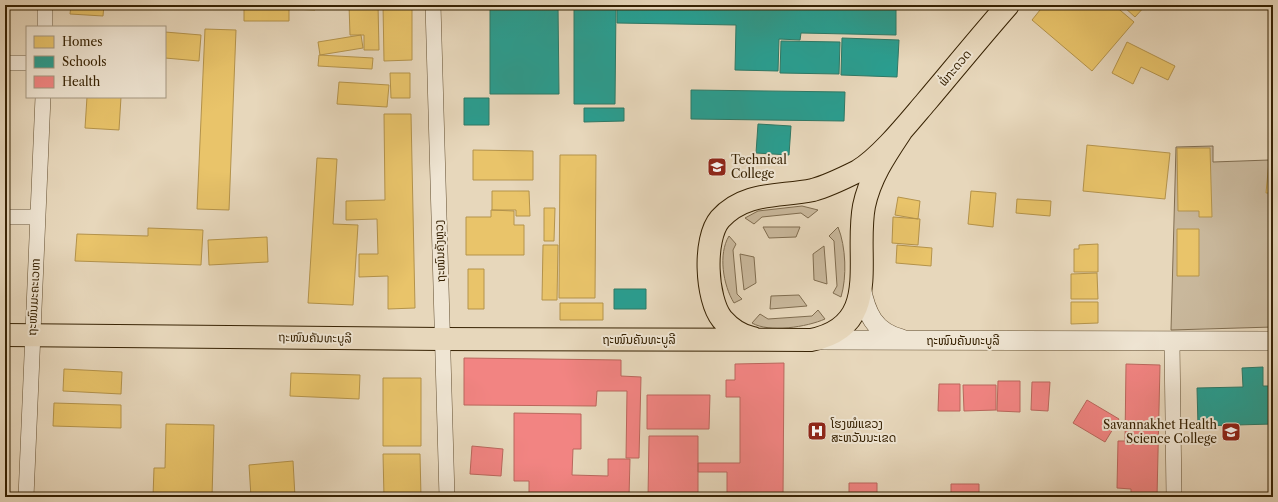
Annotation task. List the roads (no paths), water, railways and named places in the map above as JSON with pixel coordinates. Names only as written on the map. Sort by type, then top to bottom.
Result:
[{"type":"main road","name":"ພໍ່ກະດວດ","points":[[902,130],[1007,6]]},
{"type":"main road","points":[[811,340],[827,337],[841,329],[849,321],[859,303],[861,287],[861,237],[864,206],[870,185],[879,165],[902,130]]},
{"type":"main road","points":[[766,340],[748,337],[734,330],[722,319],[714,305],[708,251],[711,234],[719,220],[731,208],[745,200],[759,196],[814,190],[842,179],[859,170],[902,130]]},
{"type":"main road","name":"ຖະໜົນຄັນທະບູລີ","points":[[5,335],[442,339],[811,340]]},
{"type":"street","points":[[45,5],[45,26]]},
{"type":"street","name":"ຖະໜົນຄັງຫຼວງ","points":[[433,5],[447,497]]},
{"type":"street","points":[[5,63],[26,63]]},
{"type":"street","name":"ຖະໜົນມະຄະເວຫາ","points":[[26,497],[43,98]]},
{"type":"street","points":[[5,217],[38,217]]},
{"type":"street","points":[[861,287],[866,309],[879,328],[888,335],[913,341]]},
{"type":"street","name":"ຖະໜົນຄັນທະບູລີ","points":[[811,340],[1172,342],[1273,341]]},
{"type":"street","points":[[1172,342],[1174,497]]},
{"type":"place","name":"Technical College","points":[[717,167]]},
{"type":"place","name":"ໂຮງໝໍແຂວງ ສະຫວັນນະເຂດ","points":[[817,431]]},
{"type":"place","name":"Savannakhet Health Science College","points":[[1231,432]]}]
